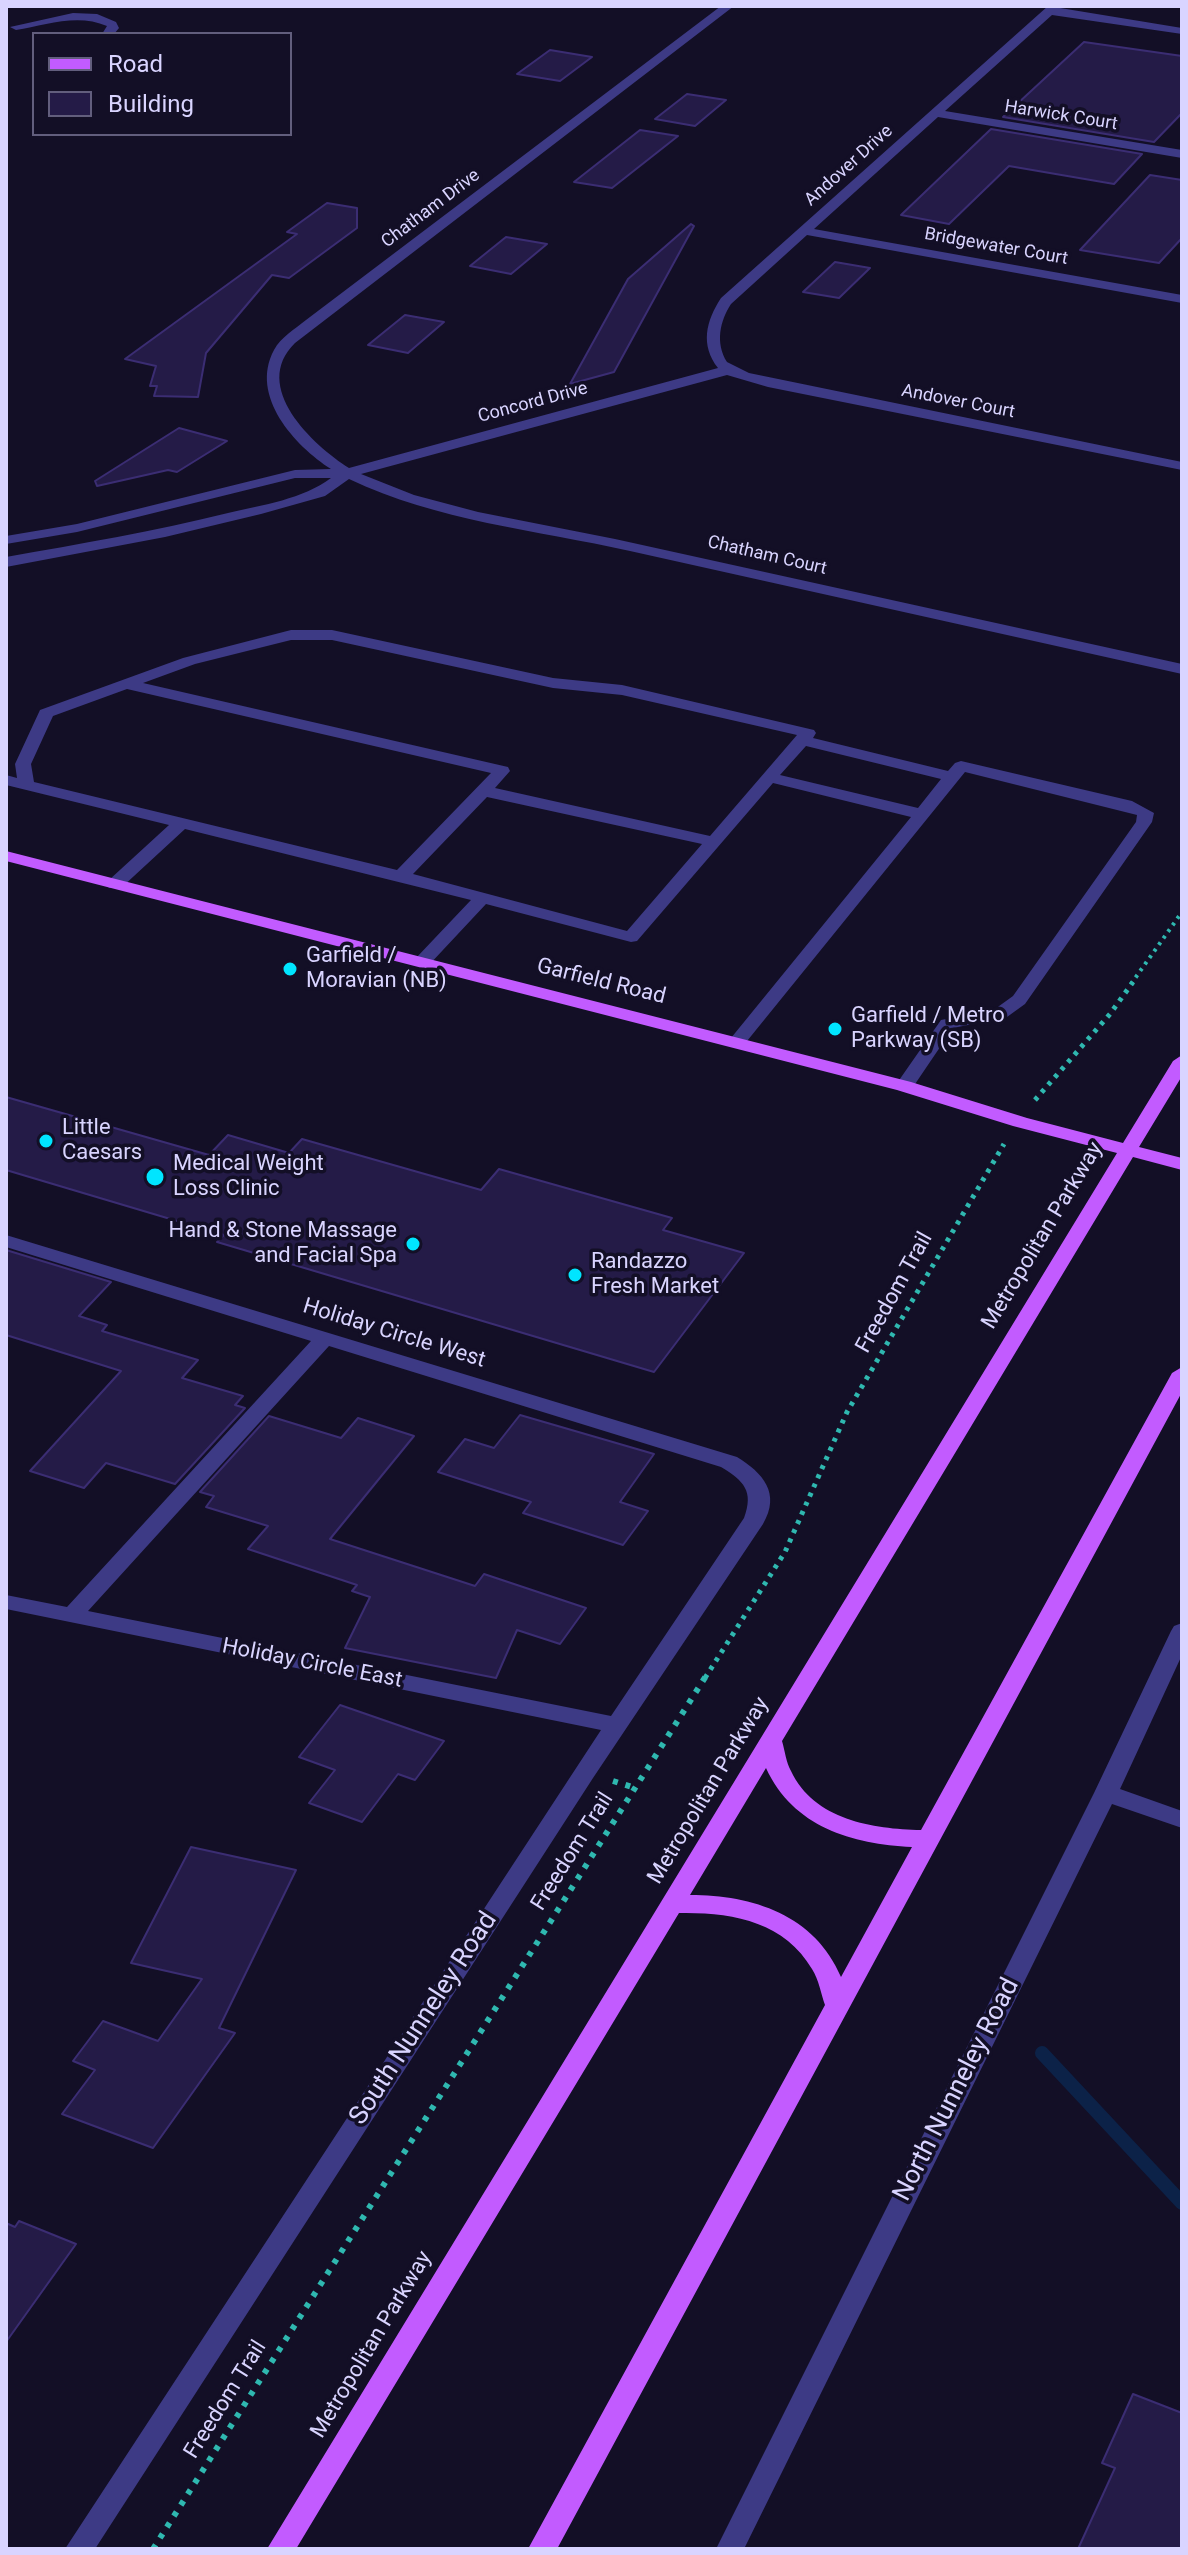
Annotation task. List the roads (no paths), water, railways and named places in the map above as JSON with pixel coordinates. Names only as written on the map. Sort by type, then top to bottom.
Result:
[{"type":"main road","name":"Garfield Road","points":[[6,856],[737,1042],[1182,1164]]},
{"type":"main road","name":"Metropolitan Parkway","points":[[281,2549],[1182,1061]]},
{"type":"main road","points":[[542,2549],[1182,1373]]},
{"type":"main road","points":[[771,1742],[779,1772],[791,1790],[831,1823],[862,1834],[896,1839],[930,1839]]},
{"type":"main road","points":[[672,1904],[733,1906],[760,1911],[784,1923],[805,1941],[824,1967],[838,2007]]},
{"type":"street","name":"Chatham Drive","points":[[347,473],[318,454],[292,427],[276,399],[275,375],[281,350],[311,323],[728,6]]},
{"type":"street","points":[[1052,8],[1182,31]]},
{"type":"street","name":"Andover Drive","points":[[728,370],[719,360],[715,348],[712,332],[716,313],[1052,8]]},
{"type":"street","points":[[11,26],[36,30],[73,16],[97,17],[112,24],[110,32]]},
{"type":"street","name":"Harwick Court","points":[[934,113],[1182,154]]},
{"type":"street","name":"Bridgewater Court","points":[[804,231],[1182,299]]},
{"type":"street","name":"Concord Drive","points":[[6,540],[92,525],[295,474],[347,473],[728,370]]},
{"type":"street","name":"Andover Court","points":[[728,370],[768,383],[1182,466]]},
{"type":"street","name":"Concord Drive","points":[[6,562],[165,533],[269,507],[320,493],[347,473]]},
{"type":"street","name":"Chatham Court","points":[[347,473],[465,513],[589,537],[1182,669]]},
{"type":"street","points":[[6,780],[26,785],[182,822],[401,876],[631,937],[808,733],[622,690],[553,683],[332,635],[291,635],[189,661],[46,713],[23,764],[26,785]]},
{"type":"street","points":[[123,683],[502,771],[401,876]]},
{"type":"street","points":[[802,740],[952,777]]},
{"type":"street","points":[[737,1042],[961,766],[1126,805],[1146,813],[1144,822],[1019,1000],[1001,1013],[947,1024],[904,1086]]},
{"type":"street","points":[[768,777],[921,814]]},
{"type":"street","points":[[484,791],[714,842]]},
{"type":"street","points":[[115,884],[182,822]]},
{"type":"street","points":[[422,962],[483,897]]},
{"type":"street","name":"Holiday Circle West","points":[[6,1241],[729,1462],[750,1474],[759,1488]]},
{"type":"street","points":[[71,1616],[325,1338]]},
{"type":"street","name":"South Nunneley Road","points":[[79,2549],[755,1519],[763,1502],[759,1488]]},
{"type":"street","name":"Holiday Circle East","points":[[6,1602],[618,1725]]},
{"type":"street","name":"North Nunneley Road","points":[[730,2549],[1106,1793],[1182,1631]]},
{"type":"street","points":[[1106,1793],[1182,1820]]},
{"type":"waterway","points":[[1042,2053],[1182,2203]]},
{"type":"place","name":"Garfield / Moravian (NB)","points":[[290,969]]},
{"type":"place","name":"Garfield / Metro Parkway (SB)","points":[[835,1029]]},
{"type":"place","name":"Little Caesars","points":[[46,1141]]},
{"type":"place","name":"Medical Weight Loss Clinic","points":[[155,1177]]},
{"type":"place","name":"Hand & Stone Massage and Facial Spa","points":[[413,1244]]},
{"type":"place","name":"Randazzo Fresh Market","points":[[575,1275]]}]
